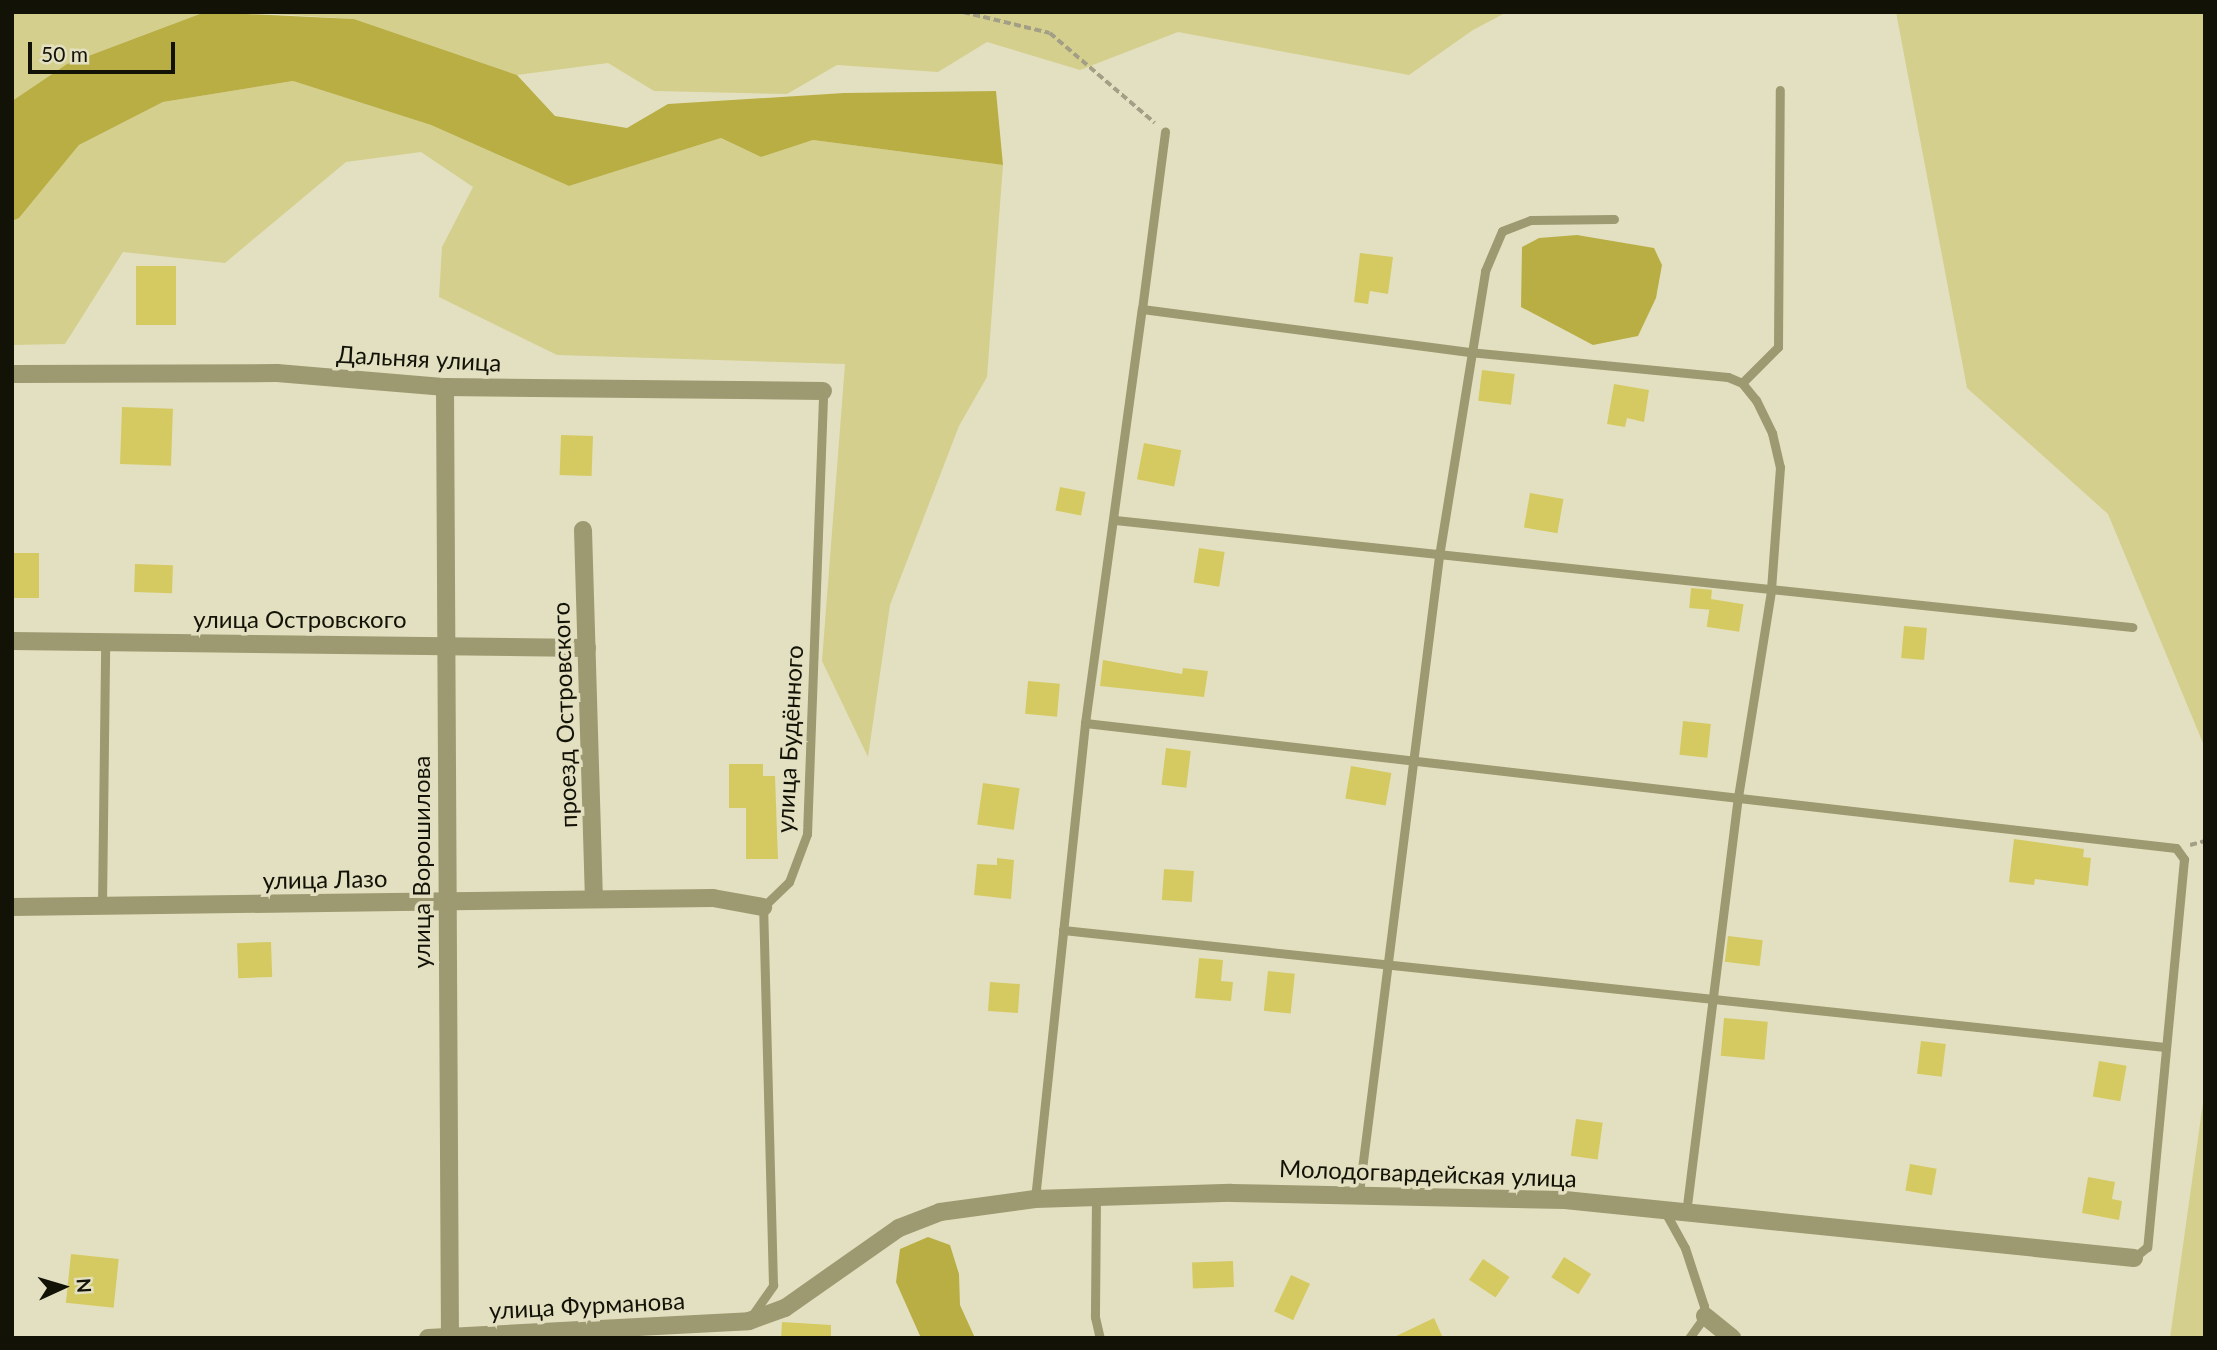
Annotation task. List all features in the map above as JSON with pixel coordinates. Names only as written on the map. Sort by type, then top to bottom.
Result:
[{"type":"street","name":"Дальняя улица","points":[[12,374],[277,373],[445,387],[823,391]]},
{"type":"street","name":"улица Ворошилова","points":[[445,387],[444,644],[450,1337]]},
{"type":"street","name":"проезд Островского","points":[[583,530],[594,899]]},
{"type":"street","name":"улица Островского","points":[[12,641],[444,644],[587,648]]},
{"type":"street","name":"улица Лазо","points":[[12,907],[713,898],[763,907]]},
{"type":"street","name":"Молодогвардейская улица","points":[[748,1330],[785,1308],[899,1228],[940,1212],[1035,1199],[1359,1193],[1565,1200],[2134,1258]]},
{"type":"street","points":[[1705,1316],[1732,1338]]},
{"type":"street","name":"улица Фурманова","points":[[428,1338],[748,1330]]},
{"type":"lane","points":[[1742,383],[1778,347],[1780,90]]},
{"type":"lane","points":[[1035,1199],[1085,723],[1115,520],[1164,131]]},
{"type":"lane","points":[[1359,1193],[1391,967],[1439,555],[1469,352],[1485,271],[1502,231],[1531,220],[1614,219]]},
{"type":"lane","points":[[1142,309],[1469,352],[1728,377],[1742,383],[1772,433],[1780,467],[1771,591],[1738,796],[1714,1002],[1685,1212]]},
{"type":"lane","name":"улица Будённого","points":[[763,907],[789,882],[807,834],[823,391]]},
{"type":"lane","points":[[1115,520],[2132,627]]},
{"type":"lane","points":[[102,906],[105,643]]},
{"type":"lane","points":[[1085,723],[1416,758],[2176,848],[2185,859],[2147,1247],[2134,1258]]},
{"type":"lane","points":[[748,1330],[773,1285],[763,907]]},
{"type":"lane","points":[[1063,930],[1714,1002],[2165,1047]]},
{"type":"lane","points":[[1096,1196],[1096,1317],[1100,1338]]},
{"type":"lane","points":[[1664,1209],[1691,1262],[1705,1316],[1689,1338]]},
{"type":"path","points":[[963,12],[1050,33],[1164,131]]},
{"type":"shaded area","points":[[12,12],[205,12],[67,64],[12,101]]},
{"type":"shaded area","points":[[205,12],[354,19],[517,75],[555,116],[627,128],[668,104],[844,93],[996,91],[1003,165],[813,140],[761,157],[721,138],[569,186],[431,125],[293,81],[163,102],[79,145],[19,218],[12,221],[12,101],[67,64]]},
{"type":"shaded area","points":[[243,12],[1507,12],[1473,30],[1409,75],[1178,32],[1080,70],[987,42],[938,72],[837,65],[787,94],[654,91],[608,63],[517,75],[354,19]]},
{"type":"shaded area","points":[[1896,12],[2205,12],[2205,748],[2108,514],[1967,388]]},
{"type":"shaded area","points":[[293,81],[431,125],[569,186],[721,138],[761,157],[813,140],[1003,165],[987,377],[959,426],[890,605],[868,757],[822,661],[845,364],[557,355],[439,297],[442,247],[473,187],[421,152],[346,162],[225,263],[123,252],[65,344],[12,345],[12,221],[19,218],[79,145],[163,102]]},
{"type":"shaded area","points":[[1577,235],[1654,248],[1662,265],[1656,298],[1638,336],[1593,345],[1521,307],[1522,247],[1539,238]]},
{"type":"shaded area","points":[[2205,1088],[2205,1338],[2170,1338]]},
{"type":"shaded area","points":[[928,1237],[950,1245],[959,1274],[960,1305],[975,1338],[921,1338],[896,1282],[900,1249]]},
{"type":"building","points":[[1360,253],[1393,257],[1388,294],[1370,291],[1368,304],[1354,302]]},
{"type":"building","points":[[136,266],[176,266],[176,325],[136,325]]},
{"type":"building","points":[[1482,370],[1515,374],[1511,405],[1478,401]]},
{"type":"building","points":[[1614,384],[1649,390],[1644,422],[1627,418],[1625,427],[1607,424]]},
{"type":"building","points":[[122,407],[173,409],[171,466],[120,464]]},
{"type":"building","points":[[561,435],[593,436],[592,476],[560,475]]},
{"type":"building","points":[[1144,443],[1181,450],[1174,487],[1137,479]]},
{"type":"building","points":[[1060,487],[1086,492],[1081,516],[1055,511]]},
{"type":"building","points":[[1530,493],[1563,499],[1557,533],[1524,527]]},
{"type":"building","points":[[1199,548],[1225,552],[1219,587],[1194,583]]},
{"type":"building","points":[[12,553],[39,553],[39,598],[12,598]]},
{"type":"building","points":[[135,564],[173,565],[172,593],[134,592]]},
{"type":"building","points":[[1691,588],[1712,590],[1710,610],[1689,608]]},
{"type":"building","points":[[1711,599],[1744,604],[1739,632],[1707,627]]},
{"type":"building","points":[[1904,626],[1927,628],[1924,660],[1901,658]]},
{"type":"building","points":[[1103,660],[1182,674],[1183,668],[1208,671],[1204,697],[1100,686]]},
{"type":"building","points":[[1028,681],[1060,684],[1057,717],[1025,714]]},
{"type":"building","points":[[1683,721],[1711,724],[1707,758],[1679,755]]},
{"type":"building","points":[[1166,748],[1191,751],[1186,788],[1161,785]]},
{"type":"building","points":[[729,764],[763,764],[763,776],[775,776],[778,859],[746,859],[746,808],[729,808]]},
{"type":"building","points":[[1351,766],[1391,773],[1386,806],[1345,798]]},
{"type":"building","points":[[983,783],[1020,788],[1014,830],[977,825]]},
{"type":"building","points":[[2014,839],[2084,849],[2083,857],[2091,858],[2088,886],[2035,879],[2034,885],[2009,882]]},
{"type":"building","points":[[997,858],[1014,860],[1011,899],[974,895],[977,864],[997,865]]},
{"type":"building","points":[[1164,869],[1194,871],[1192,902],[1162,900]]},
{"type":"building","points":[[1728,936],[1763,940],[1760,966],[1725,962]]},
{"type":"building","points":[[271,942],[272,977],[238,978],[237,943]]},
{"type":"building","points":[[1199,958],[1223,960],[1221,981],[1233,982],[1231,1001],[1195,998]]},
{"type":"building","points":[[1268,971],[1295,974],[1291,1014],[1264,1011]]},
{"type":"building","points":[[990,982],[1020,984],[1018,1013],[988,1011]]},
{"type":"building","points":[[1724,1018],[1768,1022],[1765,1060],[1721,1056]]},
{"type":"building","points":[[1921,1041],[1946,1044],[1942,1077],[1917,1074]]},
{"type":"building","points":[[2099,1061],[2127,1066],[2120,1101],[2093,1096]]},
{"type":"building","points":[[1576,1119],[1603,1123],[1598,1159],[1571,1156]]},
{"type":"building","points":[[1910,1164],[1937,1169],[1932,1195],[1905,1191]]},
{"type":"building","points":[[2088,1177],[2115,1182],[2112,1199],[2122,1201],[2119,1220],[2082,1213]]},
{"type":"building","points":[[71,1254],[119,1259],[114,1308],[66,1303]]},
{"type":"building","points":[[1564,1257],[1591,1274],[1578,1294],[1551,1277]]},
{"type":"building","points":[[1483,1259],[1510,1277],[1496,1298],[1469,1280]]},
{"type":"building","points":[[1233,1261],[1234,1287],[1193,1288],[1192,1262]]},
{"type":"building","points":[[1291,1275],[1310,1284],[1293,1320],[1274,1311]]},
{"type":"building","points":[[1434,1318],[1443,1338],[1392,1338]]},
{"type":"building","points":[[782,1322],[831,1325],[831,1338],[781,1338]]}]
